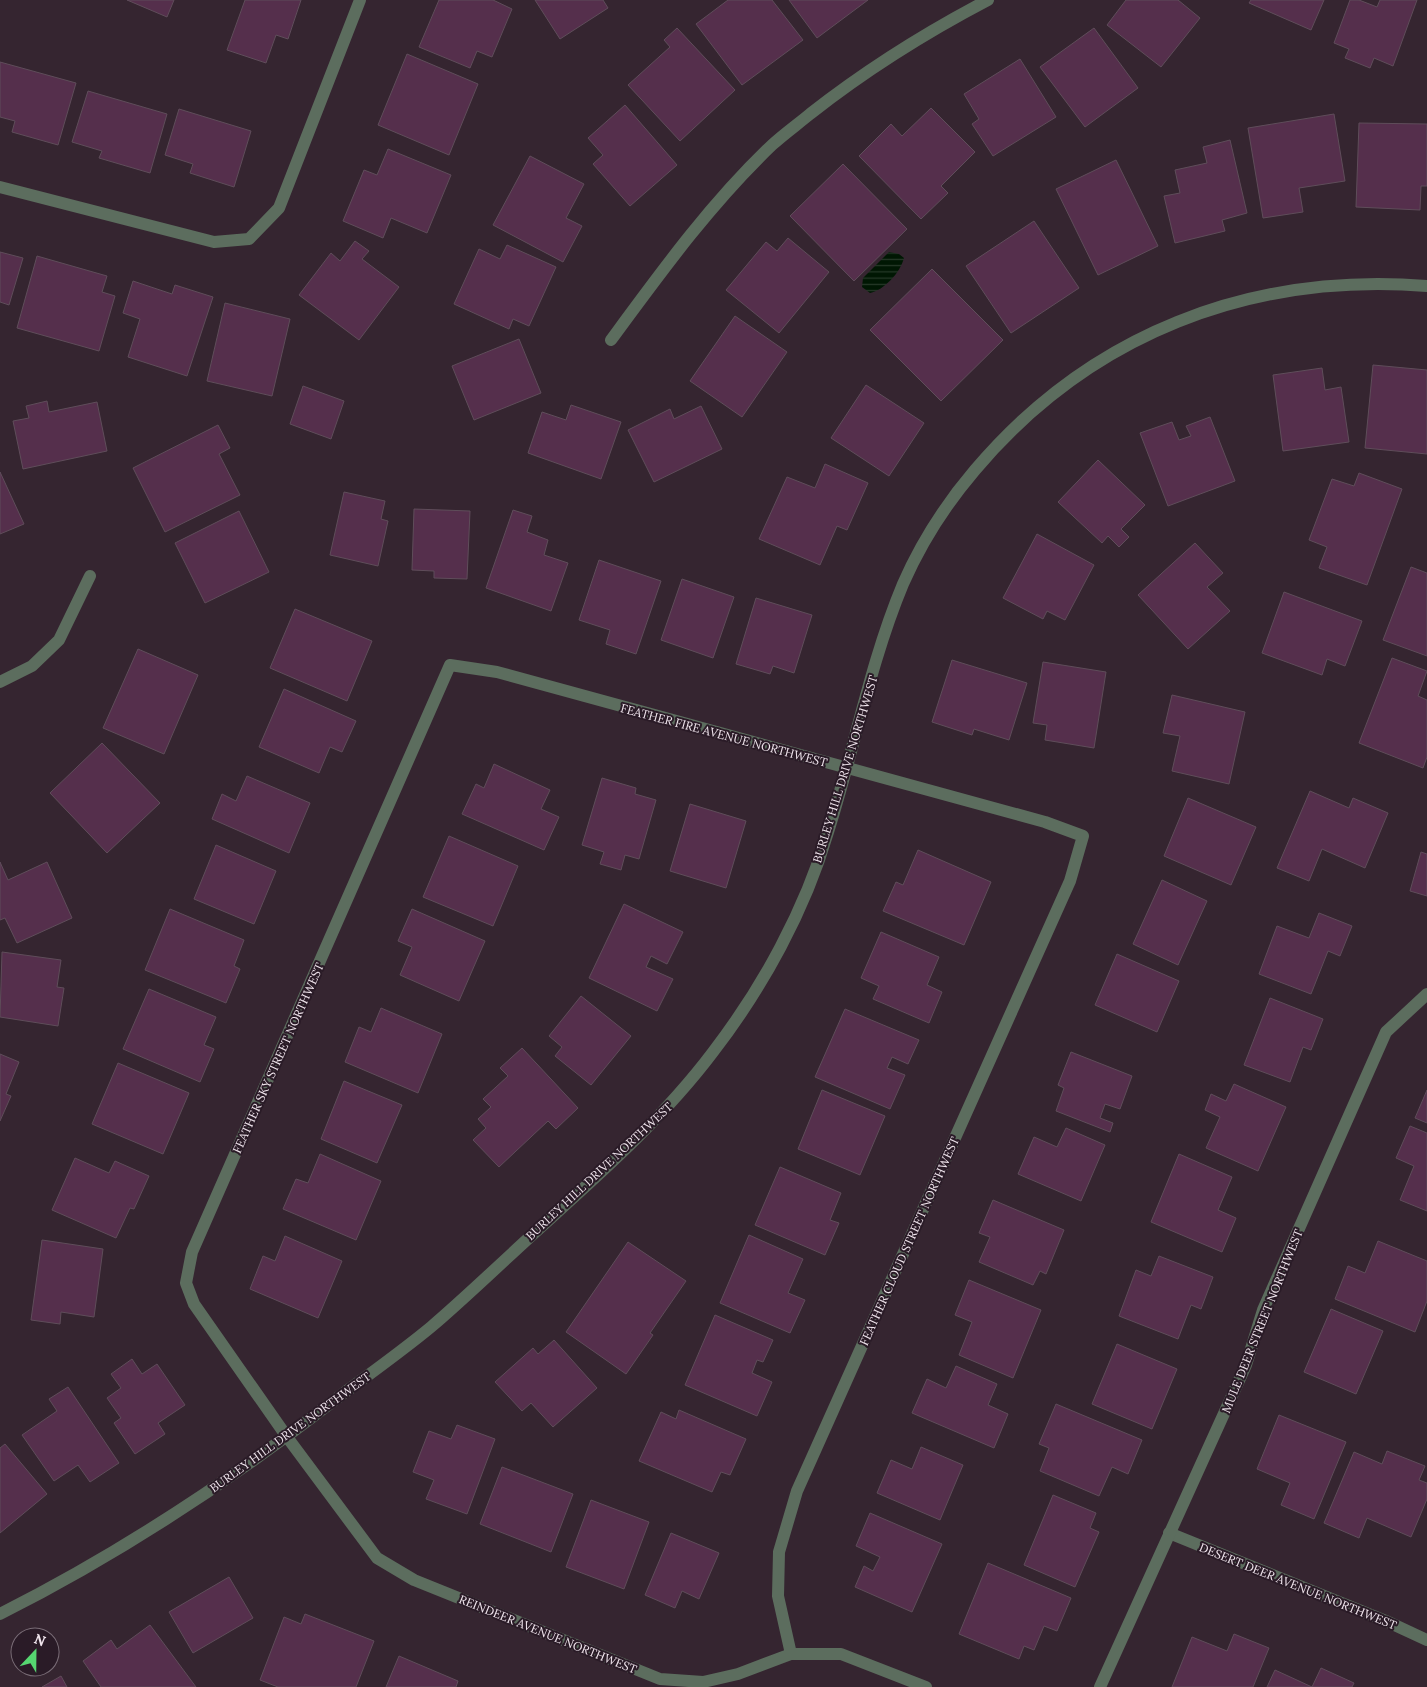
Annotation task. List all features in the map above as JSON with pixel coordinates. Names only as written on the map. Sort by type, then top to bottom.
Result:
[{"type":"street","points":[[0,187],[214,242],[249,239],[279,208],[360,0]]},
{"type":"street","points":[[611,340],[664,268],[705,217],[772,144],[842,89],[935,28],[988,0]]},
{"type":"street","name":"BURLEY HILL DRIVE NORTHWEST","points":[[0,1614],[123,1548],[287,1437],[430,1328],[666,1110],[716,1049],[778,951],[803,899],[827,838],[890,620],[905,580],[928,536],[955,494],[997,444],[1024,417],[1065,384],[1137,339],[1187,317],[1224,304],[1265,294],[1315,287],[1365,283],[1427,286]]},
{"type":"street","points":[[0,682],[32,666],[59,640],[90,576]]},
{"type":"street","name":"FEATHER FIRE AVENUE NORTHWEST","points":[[450,665],[497,672],[1044,822],[1083,836]]},
{"type":"street","name":"FEATHER SKY STREET NORTHWEST","points":[[287,1437],[194,1304],[186,1283],[192,1252],[450,665]]},
{"type":"street","name":"FEATHER CLOUD STREET NORTHWEST","points":[[790,1654],[778,1596],[779,1552],[797,1491],[1070,881],[1083,836]]},
{"type":"street","name":"MULE DEER STREET NORTHWEST","points":[[1100,1687],[1246,1365],[1263,1310],[1386,1032],[1427,994]]},
{"type":"street","name":"REINDEER AVENUE NORTHWEST","points":[[287,1437],[377,1558],[414,1580],[660,1679],[703,1682],[738,1674],[790,1654],[841,1654],[926,1687]]},
{"type":"street","name":"DESERT DEER AVENUE NORTHWEST","points":[[1169,1533],[1386,1621],[1427,1640]]},
{"type":"shaded area","points":[[889,252],[899,254],[904,258],[902,264],[886,285],[870,293],[862,287],[863,278]]},
{"type":"building","points":[[127,0],[174,0],[167,17]]},
{"type":"building","points":[[245,0],[301,0],[288,39],[276,35],[266,63],[227,50]]},
{"type":"building","points":[[439,0],[493,0],[512,9],[492,57],[477,51],[470,68],[419,47]]},
{"type":"building","points":[[535,0],[603,0],[608,8],[560,39]]},
{"type":"building","points":[[728,0],[772,0],[803,40],[742,85],[696,24]]},
{"type":"building","points":[[789,0],[868,0],[817,38]]},
{"type":"building","points":[[1126,0],[1178,0],[1200,18],[1161,67],[1107,25]]},
{"type":"building","points":[[1251,0],[1324,0],[1311,30],[1249,3]]},
{"type":"building","points":[[1350,0],[1359,0],[1377,7],[1380,0],[1417,0],[1393,66],[1374,58],[1370,68],[1345,58],[1349,49],[1334,43]]},
{"type":"building","points":[[677,28],[735,90],[680,141],[628,85],[670,47],[664,40]]},
{"type":"building","points":[[1094,28],[1138,88],[1085,127],[1040,67]]},
{"type":"building","points":[[407,54],[478,84],[449,155],[378,125]]},
{"type":"building","points":[[1020,59],[1056,117],[993,156],[972,124],[979,119],[964,94]]},
{"type":"building","points":[[0,62],[76,83],[58,145],[12,132],[15,121],[0,117]]},
{"type":"building","points":[[88,91],[167,114],[150,173],[99,158],[102,151],[72,142]]},
{"type":"building","points":[[625,105],[677,165],[630,206],[593,164],[603,155],[588,138]]},
{"type":"building","points":[[931,108],[975,152],[941,186],[948,193],[921,219],[859,156],[891,124],[902,136]]},
{"type":"building","points":[[179,109],[251,131],[234,187],[190,173],[193,164],[165,155]]},
{"type":"building","points":[[1334,114],[1345,181],[1299,188],[1303,212],[1263,218],[1248,128]]},
{"type":"building","points":[[1359,123],[1427,124],[1427,186],[1421,186],[1420,210],[1356,207]]},
{"type":"building","points":[[1230,140],[1247,213],[1222,220],[1225,231],[1175,243],[1164,196],[1180,193],[1175,170],[1207,163],[1203,147]]},
{"type":"building","points":[[388,149],[451,175],[427,233],[391,218],[383,238],[343,221],[364,170],[377,175]]},
{"type":"building","points":[[530,156],[584,184],[566,218],[582,226],[563,262],[493,225]]},
{"type":"building","points":[[1116,160],[1158,246],[1098,275],[1056,189]]},
{"type":"building","points":[[843,164],[907,229],[854,281],[790,216]]},
{"type":"building","points":[[1034,221],[1079,288],[1011,333],[966,266]]},
{"type":"building","points":[[788,238],[829,272],[779,333],[726,290],[766,242],[777,251]]},
{"type":"building","points":[[355,241],[369,251],[362,259],[399,287],[359,340],[299,295],[331,253],[340,261]]},
{"type":"building","points":[[507,245],[556,267],[529,326],[513,319],[509,329],[454,304],[479,249],[500,259]]},
{"type":"building","points":[[0,252],[23,258],[9,305],[0,302]]},
{"type":"building","points":[[37,256],[107,276],[102,292],[115,296],[99,351],[17,328]]},
{"type":"building","points":[[932,269],[1003,340],[941,401],[870,330]]},
{"type":"building","points":[[133,281],[172,294],[175,285],[213,297],[187,376],[128,357],[140,319],[123,313]]},
{"type":"building","points":[[225,303],[290,319],[272,396],[207,381]]},
{"type":"building","points":[[735,316],[787,352],[742,417],[690,381]]},
{"type":"building","points":[[519,339],[541,393],[474,420],[452,366]]},
{"type":"building","points":[[1373,365],[1427,370],[1427,454],[1365,448]]},
{"type":"building","points":[[1322,368],[1325,390],[1341,387],[1349,442],[1283,451],[1273,375]]},
{"type":"building","points":[[866,385],[924,423],[889,476],[831,438]]},
{"type":"building","points":[[303,386],[344,401],[331,439],[290,424]]},
{"type":"building","points":[[47,401],[49,412],[97,402],[107,451],[23,469],[13,421],[29,418],[26,406]]},
{"type":"building","points":[[571,405],[621,422],[601,479],[528,453],[542,412],[566,420]]},
{"type":"building","points":[[701,406],[722,449],[654,482],[628,430],[670,409],[674,419]]},
{"type":"building","points":[[1210,417],[1235,481],[1168,506],[1140,433],[1172,422],[1179,440],[1191,436],[1186,426]]},
{"type":"building","points":[[218,425],[230,448],[219,454],[240,495],[165,532],[133,468]]},
{"type":"building","points":[[1098,460],[1145,505],[1121,529],[1129,537],[1119,547],[1108,536],[1102,543],[1058,502]]},
{"type":"building","points":[[825,464],[868,483],[847,530],[837,526],[820,565],[759,539],[787,477],[815,488]]},
{"type":"building","points":[[0,472],[24,524],[0,534]]},
{"type":"building","points":[[1359,473],[1402,489],[1367,585],[1319,568],[1327,547],[1309,540],[1332,479],[1354,486]]},
{"type":"building","points":[[344,492],[385,501],[381,519],[388,521],[378,566],[330,555]]},
{"type":"building","points":[[414,509],[470,511],[467,579],[434,578],[434,571],[412,570]]},
{"type":"building","points":[[513,510],[532,516],[527,532],[548,540],[544,555],[568,563],[551,611],[486,588]]},
{"type":"building","points":[[239,511],[269,572],[205,603],[175,543]]},
{"type":"building","points":[[1037,534],[1094,565],[1065,620],[1047,611],[1043,619],[1003,598]]},
{"type":"building","points":[[1195,543],[1223,573],[1207,587],[1230,611],[1188,649],[1138,595]]},
{"type":"building","points":[[599,560],[661,581],[636,654],[606,644],[610,630],[579,620]]},
{"type":"building","points":[[1411,567],[1427,573],[1427,656],[1383,640]]},
{"type":"building","points":[[682,579],[734,597],[713,658],[661,640]]},
{"type":"building","points":[[1284,592],[1362,621],[1345,666],[1327,659],[1322,675],[1262,653]]},
{"type":"building","points":[[756,598],[812,615],[794,673],[773,666],[770,674],[736,664]]},
{"type":"building","points":[[295,609],[372,641],[347,701],[270,668]]},
{"type":"building","points":[[138,649],[198,675],[164,754],[103,728]]},
{"type":"building","points":[[1392,658],[1427,671],[1418,696],[1427,700],[1427,757],[1423,768],[1359,743]]},
{"type":"building","points":[[952,660],[1027,683],[1009,740],[974,729],[972,735],[932,722]]},
{"type":"building","points":[[1043,662],[1106,672],[1094,748],[1045,740],[1047,725],[1033,723]]},
{"type":"building","points":[[284,689],[356,721],[342,752],[330,747],[319,773],[259,747]]},
{"type":"building","points":[[1172,695],[1245,712],[1229,784],[1172,771],[1180,736],[1163,733]]},
{"type":"building","points":[[102,743],[160,803],[107,853],[50,793]]},
{"type":"building","points":[[494,764],[550,790],[541,809],[559,817],[544,850],[462,814],[476,784],[484,788]]},
{"type":"building","points":[[247,776],[310,803],[289,853],[212,819],[222,794],[236,801]]},
{"type":"building","points":[[602,778],[636,788],[635,794],[656,800],[639,859],[625,855],[621,870],[600,864],[604,852],[582,845]]},
{"type":"building","points":[[1310,791],[1349,808],[1353,798],[1388,813],[1365,868],[1322,849],[1309,881],[1277,868]]},
{"type":"building","points":[[1188,798],[1256,827],[1231,885],[1164,856]]},
{"type":"building","points":[[690,804],[746,821],[726,888],[670,871]]},
{"type":"building","points":[[449,836],[518,866],[493,926],[423,897]]},
{"type":"building","points":[[216,845],[276,871],[254,924],[194,899]]},
{"type":"building","points":[[918,850],[991,882],[964,945],[883,911],[896,882],[903,885]]},
{"type":"building","points":[[1421,852],[1427,854],[1427,896],[1410,891]]},
{"type":"building","points":[[0,862],[8,880],[47,862],[72,918],[17,943],[5,918],[0,920]]},
{"type":"building","points":[[1162,880],[1207,901],[1178,965],[1133,944]]},
{"type":"building","points":[[624,904],[683,932],[667,964],[651,956],[646,967],[673,979],[657,1011],[589,978]]},
{"type":"building","points":[[170,909],[244,940],[234,966],[240,969],[226,1003],[145,970]]},
{"type":"building","points":[[412,909],[485,941],[459,1001],[400,975],[412,947],[398,941]]},
{"type":"building","points":[[1319,913],[1352,926],[1340,956],[1328,951],[1311,994],[1259,974],[1277,926],[1309,938]]},
{"type":"building","points":[[881,932],[939,957],[927,985],[942,992],[929,1023],[873,999],[879,986],[861,978]]},
{"type":"building","points":[[2,952],[61,960],[57,987],[64,988],[58,1026],[0,1017]]},
{"type":"building","points":[[1117,954],[1179,981],[1157,1032],[1095,1005]]},
{"type":"building","points":[[149,989],[216,1017],[204,1045],[214,1049],[200,1082],[123,1049]]},
{"type":"building","points":[[581,996],[631,1036],[591,1085],[555,1056],[562,1047],[549,1036]]},
{"type":"building","points":[[1270,998],[1323,1019],[1311,1050],[1303,1047],[1290,1082],[1244,1065]]},
{"type":"building","points":[[381,1008],[442,1034],[418,1093],[345,1062],[359,1027],[371,1032]]},
{"type":"building","points":[[845,1009],[919,1040],[908,1064],[892,1057],[887,1068],[905,1075],[890,1109],[815,1077]]},
{"type":"building","points":[[522,1048],[578,1108],[556,1129],[548,1121],[499,1167],[473,1140],[486,1128],[478,1119],[491,1107],[483,1099],[508,1076],[500,1068]]},
{"type":"building","points":[[1071,1052],[1132,1076],[1120,1109],[1105,1104],[1100,1118],[1113,1123],[1110,1132],[1056,1111],[1064,1088],[1058,1085]]},
{"type":"building","points":[[0,1054],[19,1062],[6,1094],[11,1096],[0,1121]]},
{"type":"building","points":[[118,1063],[189,1093],[163,1154],[92,1124]]},
{"type":"building","points":[[344,1081],[402,1105],[377,1163],[321,1139]]},
{"type":"building","points":[[1234,1084],[1286,1107],[1258,1171],[1206,1148],[1220,1117],[1205,1110],[1211,1094],[1226,1101]]},
{"type":"building","points":[[822,1090],[885,1116],[860,1175],[798,1149]]},
{"type":"building","points":[[1427,1090],[1427,1123],[1415,1118]]},
{"type":"building","points":[[1410,1126],[1427,1133],[1427,1211],[1400,1200],[1414,1166],[1396,1158]]},
{"type":"building","points":[[1066,1128],[1105,1145],[1081,1201],[1018,1174],[1034,1137],[1057,1147]]},
{"type":"building","points":[[320,1154],[381,1181],[356,1240],[283,1209],[296,1179],[308,1183]]},
{"type":"building","points":[[1179,1154],[1232,1177],[1218,1210],[1236,1218],[1222,1252],[1151,1222]]},
{"type":"building","points":[[75,1158],[109,1173],[115,1161],[149,1176],[134,1209],[130,1208],[116,1238],[52,1210]]},
{"type":"building","points":[[780,1167],[841,1193],[830,1220],[839,1223],[825,1255],[755,1225]]},
{"type":"building","points":[[993,1200],[1064,1230],[1046,1274],[1040,1271],[1033,1285],[979,1262],[990,1237],[979,1233]]},
{"type":"building","points":[[749,1235],[803,1259],[788,1293],[805,1300],[790,1333],[720,1303]]},
{"type":"building","points":[[285,1236],[342,1261],[318,1318],[250,1289],[263,1256],[275,1261]]},
{"type":"building","points":[[42,1240],[103,1249],[94,1317],[61,1312],[60,1324],[31,1320]]},
{"type":"building","points":[[1378,1241],[1427,1261],[1427,1301],[1415,1332],[1335,1299],[1348,1266],[1365,1273]]},
{"type":"building","points":[[628,1242],[686,1281],[650,1333],[653,1335],[626,1374],[566,1332]]},
{"type":"building","points":[[1159,1256],[1213,1277],[1201,1309],[1191,1305],[1178,1339],[1119,1316],[1136,1270],[1151,1276]]},
{"type":"building","points":[[969,1280],[1041,1310],[1013,1378],[959,1355],[972,1322],[955,1315]]},
{"type":"building","points":[[1331,1309],[1383,1331],[1356,1394],[1304,1372]]},
{"type":"building","points":[[715,1315],[773,1340],[763,1362],[757,1360],[752,1373],[772,1382],[757,1416],[685,1385]]},
{"type":"building","points":[[554,1340],[597,1388],[553,1427],[531,1403],[522,1411],[495,1382],[533,1348],[538,1354]]},
{"type":"building","points":[[1117,1344],[1177,1369],[1152,1429],[1092,1404]]},
{"type":"building","points":[[132,1359],[142,1374],[157,1364],[185,1405],[158,1423],[165,1434],[135,1454],[114,1423],[121,1418],[107,1398],[121,1388],[111,1374]]},
{"type":"building","points":[[956,1366],[997,1384],[988,1405],[1008,1414],[994,1448],[912,1413],[927,1379],[946,1388]]},
{"type":"building","points":[[68,1387],[119,1463],[90,1482],[78,1465],[54,1481],[22,1435],[57,1411],[49,1399]]},
{"type":"building","points":[[1056,1404],[1142,1440],[1128,1474],[1112,1467],[1099,1496],[1040,1471],[1049,1448],[1039,1444]]},
{"type":"building","points":[[679,1410],[746,1439],[730,1475],[721,1472],[712,1492],[639,1461],[661,1412],[676,1419]]},
{"type":"building","points":[[1279,1415],[1346,1442],[1314,1519],[1281,1505],[1290,1483],[1257,1469]]},
{"type":"building","points":[[457,1425],[495,1439],[467,1514],[426,1499],[434,1480],[413,1472],[429,1431],[451,1439]]},
{"type":"building","points":[[5,1444],[47,1494],[0,1533],[0,1448]]},
{"type":"building","points":[[921,1447],[963,1465],[940,1520],[877,1493],[891,1460],[912,1469]]},
{"type":"building","points":[[1387,1451],[1425,1466],[1419,1480],[1427,1483],[1427,1499],[1411,1537],[1367,1518],[1359,1538],[1324,1523],[1354,1452],[1382,1464]]},
{"type":"building","points":[[502,1467],[573,1494],[551,1552],[480,1524]]},
{"type":"building","points":[[1053,1495],[1096,1513],[1090,1528],[1099,1532],[1075,1587],[1024,1565]]},
{"type":"building","points":[[591,1500],[649,1522],[624,1589],[566,1567]]},
{"type":"building","points":[[870,1513],[942,1544],[912,1612],[855,1587],[864,1566],[873,1571],[880,1557],[856,1546]]},
{"type":"building","points":[[671,1533],[719,1553],[699,1599],[682,1591],[675,1608],[645,1595]]},
{"type":"building","points":[[988,1563],[1071,1598],[1057,1631],[1044,1626],[1034,1650],[1024,1646],[1019,1659],[959,1634]]},
{"type":"building","points":[[229,1577],[253,1618],[193,1653],[169,1612]]},
{"type":"building","points":[[305,1614],[374,1641],[356,1687],[278,1687],[260,1680],[284,1617],[301,1624]]},
{"type":"building","points":[[150,1625],[196,1687],[101,1687],[83,1661],[111,1640],[117,1649]]},
{"type":"building","points":[[1234,1634],[1269,1648],[1253,1687],[1172,1687],[1192,1637],[1227,1651]]},
{"type":"building","points":[[399,1656],[458,1681],[456,1687],[386,1687]]},
{"type":"building","points":[[1321,1668],[1354,1683],[1352,1687],[1312,1687]]},
{"type":"building","points":[[1275,1670],[1312,1687],[1267,1687]]},
{"type":"building","points":[[60,1677],[67,1687],[42,1687]]}]
